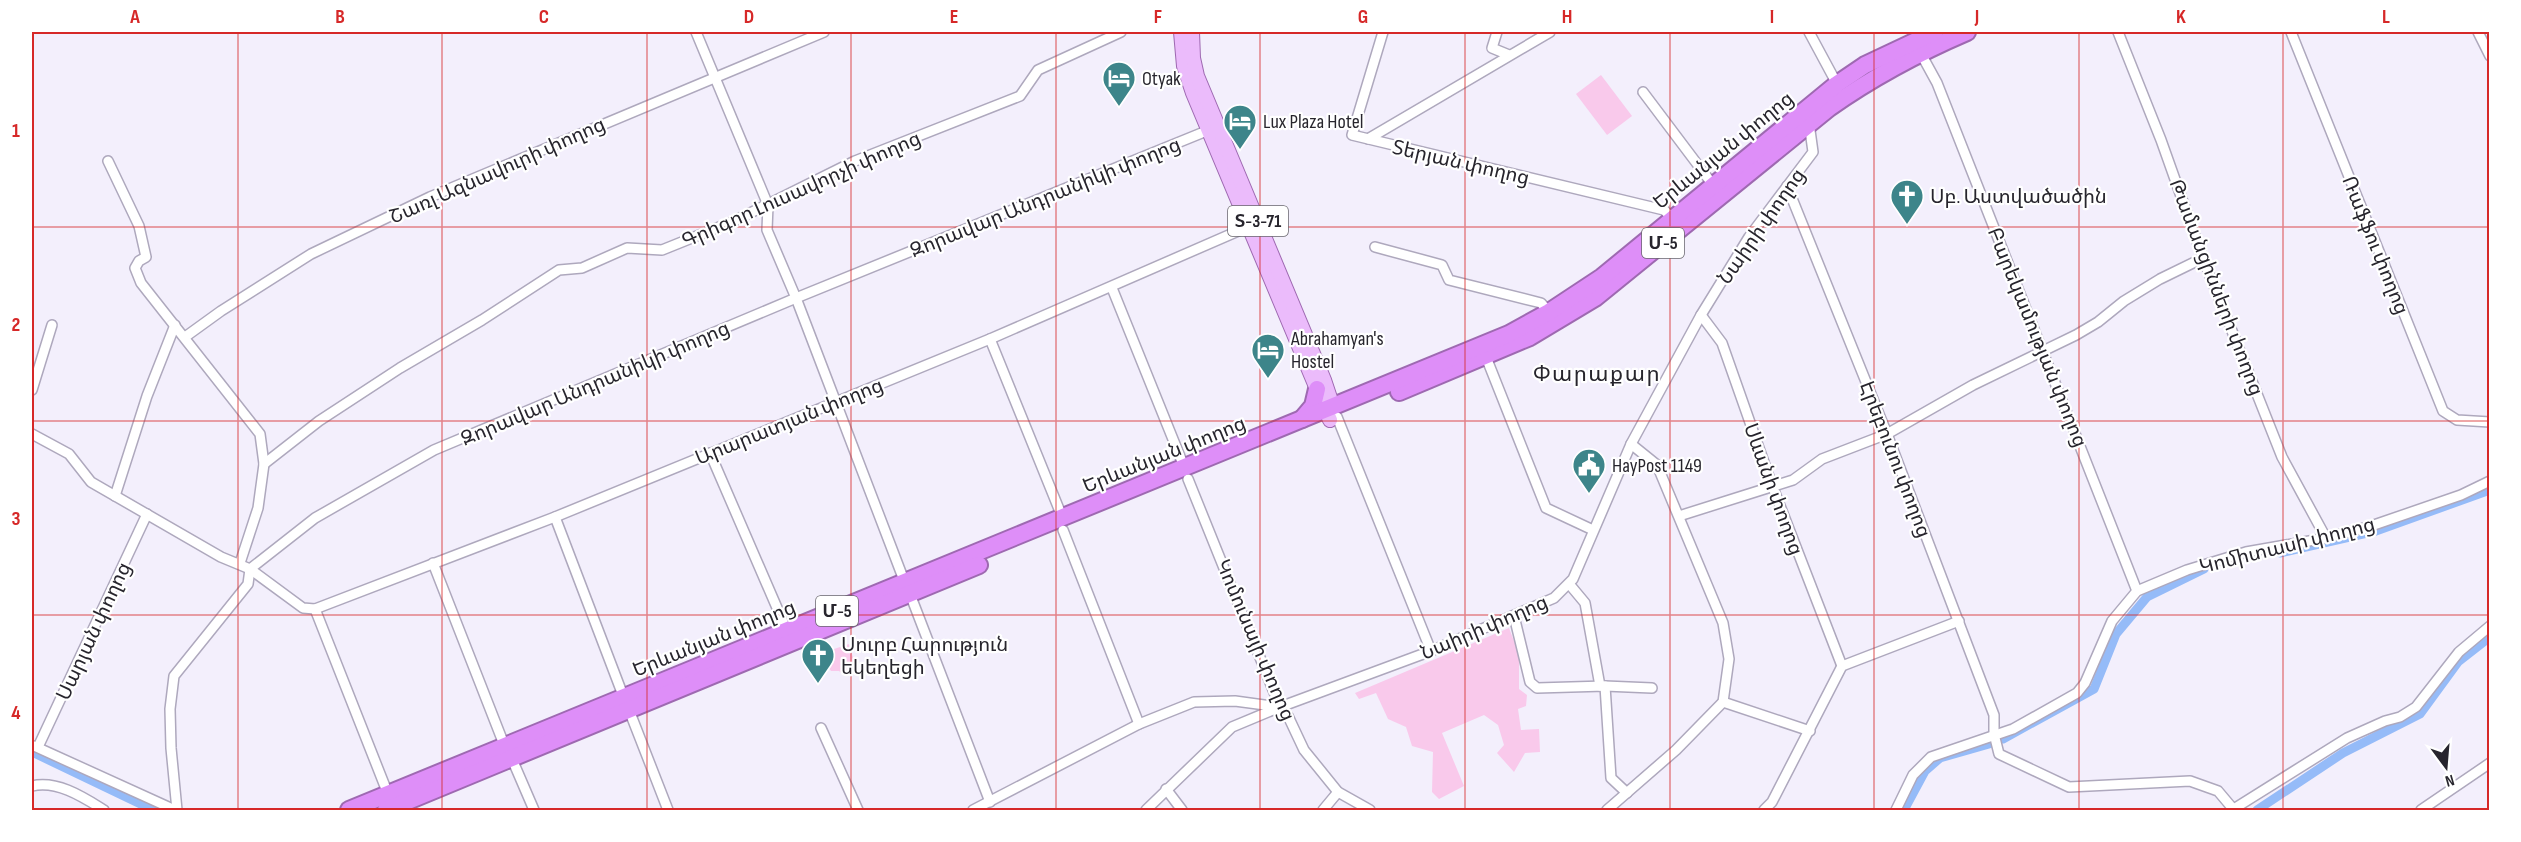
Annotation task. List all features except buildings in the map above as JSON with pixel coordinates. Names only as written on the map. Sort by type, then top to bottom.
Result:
[{"type":"highway","name":"Երևանյան փողոց","points":[[1186,474],[1300,421],[1333,417],[1509,334],[1549,312],[1602,277],[1837,84],[1865,65],[1935,32]]},
{"type":"highway","name":"Երևանյան փողոց","points":[[349,810],[390,806],[508,753],[1063,524],[1486,357],[1530,337],[1595,298],[1809,123],[1868,80],[1920,52],[1967,32]]},
{"type":"highway","points":[[1300,421],[1313,406],[1317,389]]},
{"type":"highway","name":"Երևանյան փողոց","points":[[626,704],[787,632],[908,588]]},
{"type":"main road","name":"Տ-3-71","points":[[1181,32],[1186,75],[1209,130],[1254,224],[1333,417]]},
{"type":"main road","name":"Տ-3-71","points":[[1192,32],[1193,58],[1197,76],[1317,389],[1333,417]]},
{"type":"street","points":[[696,32],[768,205],[766,230],[796,298],[990,802]]},
{"type":"street","name":"Շառլ Ազնավուրի փողոց","points":[[185,337],[221,311],[311,254],[430,197],[824,32]]},
{"type":"street","name":"Գրիգոր Լուսավորչի փողոց","points":[[264,464],[328,415],[559,270],[582,268],[627,248],[662,250],[768,205],[855,161],[1020,96],[1038,70],[1121,32]]},
{"type":"street","name":"Տերյան փողոց","points":[[1383,32],[1352,135],[1664,210],[1673,219]]},
{"type":"street","points":[[1497,32],[1492,48],[1509,56]]},
{"type":"street","points":[[1368,139],[1550,32]]},
{"type":"street","points":[[1809,32],[1837,84]]},
{"type":"street","name":"Թամանցինների փողոց","points":[[2118,32],[2161,140],[2203,258],[2282,457],[2326,538]]},
{"type":"street","name":"Ռաֆֆու փողոց","points":[[2291,32],[2442,411],[2457,420],[2490,422]]},
{"type":"street","points":[[2478,32],[2490,56]]},
{"type":"street","name":"Բարեկամության փողոց","points":[[1920,52],[1937,83],[2137,591]]},
{"type":"street","points":[[1643,92],[1713,185]]},
{"type":"street","name":"Նաիրի փողոց","points":[[973,810],[1138,724],[1194,702],[1235,701],[1280,707],[1431,651],[1554,598],[1570,585],[1631,444],[1701,315],[1749,237],[1814,150],[1809,123]]},
{"type":"street","name":"Զորավար Անդրանիկի փողոց","points":[[176,810],[170,709],[174,676],[248,584],[250,569],[315,518],[434,450],[796,298],[1209,130]]},
{"type":"street","points":[[108,161],[139,226],[146,257],[139,261],[135,268],[141,283],[260,434],[264,464],[258,508],[240,563]]},
{"type":"street","name":"Էրեբունու փողոց","points":[[1787,186],[1887,434],[1995,715],[1994,734]]},
{"type":"street","name":"Արարատյան փողոց","points":[[315,609],[555,517],[990,339],[1112,288],[1254,224]]},
{"type":"street","points":[[1376,247],[1442,265],[1449,280],[1540,303],[1549,312]]},
{"type":"street","points":[[1679,516],[1793,480],[1822,459],[1887,434],[1973,385],[2098,322],[2124,301],[2160,279],[2203,258]]},
{"type":"street","name":"Կոմունայի փողոց","points":[[1112,288],[1280,707],[1288,716],[1304,750],[1338,792],[1370,810]]},
{"type":"street","name":"Սևանի փողոց","points":[[1701,315],[1722,344],[1772,485],[1842,666]]},
{"type":"street","points":[[115,496],[147,396],[175,325]]},
{"type":"street","points":[[32,390],[52,326]]},
{"type":"street","points":[[990,339],[1138,724]]},
{"type":"street","points":[[1486,357],[1546,508],[1593,530]]},
{"type":"street","points":[[1333,417],[1431,651]]},
{"type":"street","points":[[32,434],[69,454],[86,477],[115,496],[221,557],[240,563],[303,608],[315,609],[390,806]]},
{"type":"street","points":[[1607,810],[1676,750],[1723,702],[1729,659],[1723,623],[1657,465],[1631,444]]},
{"type":"street","points":[[710,453],[787,632]]},
{"type":"street","name":"Կոմիտասի փողոց","points":[[1896,810],[1913,775],[1931,757],[2013,729],[2077,693],[2085,683],[2112,621],[2137,591],[2187,570],[2246,552],[2326,538],[2371,526],[2461,495],[2490,481]]},
{"type":"street","name":"Սարյան փողոց","points":[[35,747],[147,514]]},
{"type":"street","points":[[555,517],[669,810]]},
{"type":"street","points":[[433,562],[508,753],[534,810]]},
{"type":"street","points":[[1570,585],[1585,603],[1603,686],[1611,778],[1626,793]]},
{"type":"street","points":[[1514,616],[1530,682],[1537,688],[1603,686],[1652,688]]},
{"type":"street","points":[[1764,810],[1772,802],[1842,666],[1959,621]]},
{"type":"street","points":[[1994,734],[2000,754],[2069,787],[2190,781],[2218,791],[2233,810],[2346,738],[2400,717],[2416,707],[2459,652],[2490,626]]},
{"type":"street","points":[[1723,702],[1810,731]]},
{"type":"street","points":[[1146,810],[1232,727],[1280,707]]},
{"type":"street","points":[[821,728],[858,810]]},
{"type":"street","points":[[35,747],[176,810]]},
{"type":"street","points":[[2421,810],[2490,763]]},
{"type":"street","points":[[32,786],[43,784],[80,795],[104,810]]},
{"type":"street","points":[[1166,789],[1182,810]]},
{"type":"street","points":[[1323,810],[1338,792]]},
{"type":"shaded area","points":[[1601,75],[1632,116],[1607,135],[1576,94]]},
{"type":"shaded area","points":[[1509,628],[1519,654],[1519,689],[1527,695],[1526,706],[1518,709],[1521,730],[1539,729],[1540,752],[1525,753],[1514,772],[1497,753],[1504,745],[1498,725],[1484,715],[1442,733],[1464,786],[1439,799],[1432,792],[1433,752],[1412,746],[1406,727],[1388,719],[1376,693],[1359,699],[1355,693]]},
{"type":"shaded area","points":[[849,644],[854,661],[844,675],[839,671],[831,671],[819,654]]},
{"type":"waterway","points":[[2280,553],[2376,531],[2490,490]]},
{"type":"waterway","points":[[2003,739],[2094,689],[2116,634],[2147,597],[2204,569]]},
{"type":"waterway","points":[[2257,810],[2343,753],[2420,714],[2458,662],[2490,637]]},
{"type":"waterway","points":[[1904,810],[1925,771],[1940,758],[1989,744]]},
{"type":"waterway","points":[[32,752],[153,810]]},
{"type":"place","name":"Otyak","points":[[1119,107]]},
{"type":"place","name":"Lux Plaza Hotel","points":[[1240,150]]},
{"type":"place","name":"Սբ. Աստվածածին","points":[[1907,225]]},
{"type":"place","name":"Abrahamyan's Hostel","points":[[1268,379]]},
{"type":"place","name":"HayPost 1149","points":[[1589,494]]},
{"type":"place","name":"Սուրբ Հարություն եկեղեցի","points":[[818,684]]},
{"type":"district","name":"Փարաքար","points":[[1597,373]]}]
